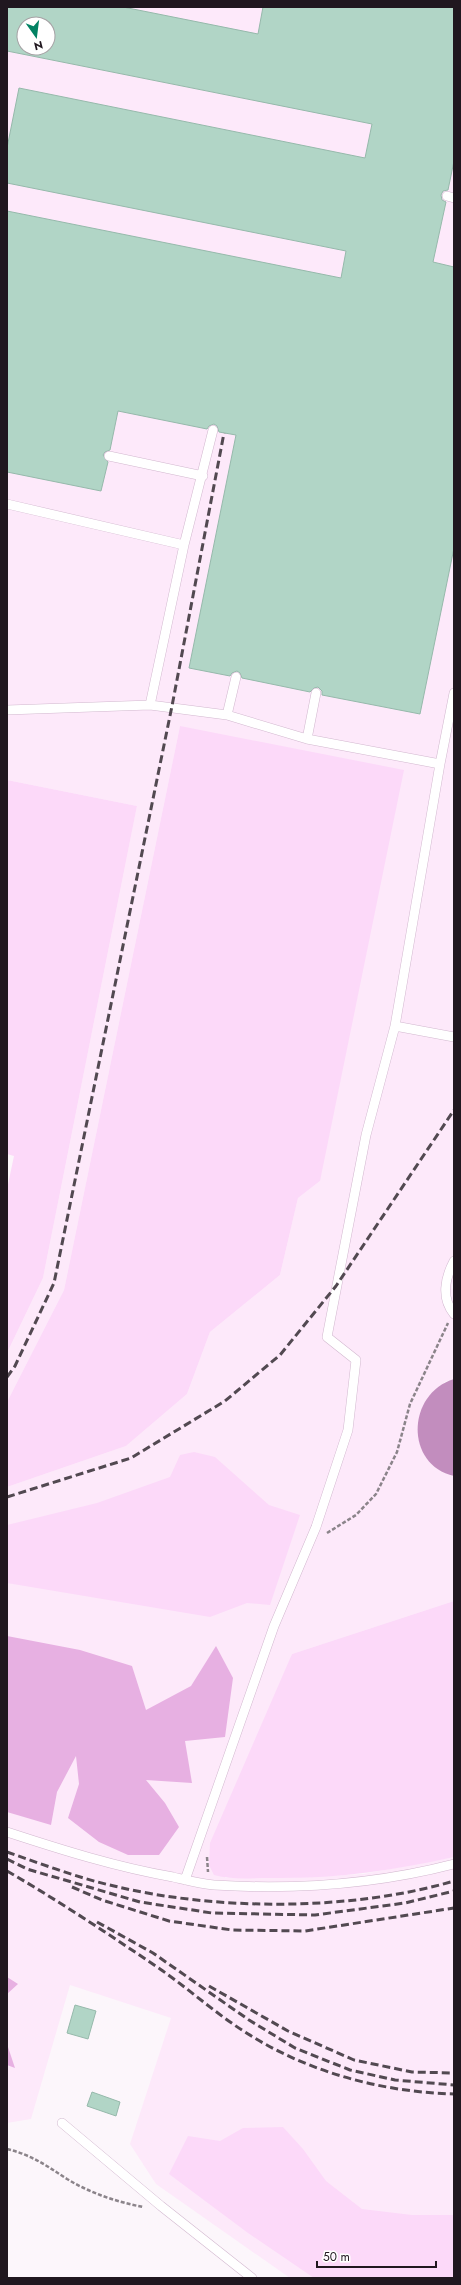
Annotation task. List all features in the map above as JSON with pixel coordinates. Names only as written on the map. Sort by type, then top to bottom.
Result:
[{"type":"lane","points":[[150,705],[184,545],[203,476],[213,430]]},
{"type":"lane","points":[[109,456],[203,476]]},
{"type":"lane","points":[[7,504],[184,545]]},
{"type":"lane","points":[[227,715],[236,677]]},
{"type":"lane","points":[[307,739],[316,693]]},
{"type":"lane","points":[[184,1880],[274,1626],[316,1527],[348,1430],[356,1360],[327,1338],[366,1135],[395,1026],[440,764],[454,693]]},
{"type":"lane","points":[[7,710],[150,705],[227,715],[307,739],[440,764]]},
{"type":"lane","points":[[395,1026],[454,1037]]},
{"type":"lane","points":[[453,1314],[444,1294],[448,1272],[454,1261]]},
{"type":"lane","points":[[7,1832],[128,1869],[209,1884],[287,1886],[356,1883],[421,1872],[454,1864]]},
{"type":"lane","points":[[62,2123],[161,2206],[252,2278]]},
{"type":"path","points":[[325,1534],[356,1514],[376,1494],[397,1452],[410,1404],[453,1314]]},
{"type":"path","points":[[207,1851],[209,1884]]},
{"type":"path","points":[[7,2149],[43,2162],[68,2180],[122,2203],[148,2208],[161,2206]]},
{"type":"shaded area","points":[[7,7],[454,7],[454,1276],[452,1287],[454,1294],[454,1379],[444,1382],[452,1476],[454,1476],[454,1601],[292,1654],[225,1878],[293,1878],[363,1874],[454,1857],[454,2278],[290,2278],[156,2184],[130,2144],[171,2018],[70,1985],[31,2119],[7,2123],[7,1487],[126,1446],[187,1394],[210,1332],[280,1275],[298,1198],[320,1181],[180,726],[64,1290],[7,1402],[7,1353],[43,1278],[137,806],[7,780]]},
{"type":"shaded area","points":[[180,726],[404,770],[320,1181],[298,1198],[280,1275],[210,1332],[187,1394],[126,1446],[7,1487],[7,1402],[64,1290]]},
{"type":"shaded area","points":[[7,780],[137,806],[43,1278],[7,1353],[7,1189],[14,1156],[7,1154]]},
{"type":"shaded area","points":[[454,1379],[454,1476],[438,1469],[427,1458],[420,1444],[418,1429],[420,1413],[427,1399],[438,1387]]},
{"type":"shaded area","points":[[194,1452],[215,1457],[269,1505],[300,1515],[270,1605],[247,1603],[210,1617],[7,1583],[7,1525],[97,1503],[170,1477],[180,1455]]},
{"type":"shaded area","points":[[454,1601],[454,1857],[385,1870],[316,1877],[228,1878],[214,1875],[209,1865],[210,1843],[292,1654]]},
{"type":"shaded area","points":[[7,1636],[80,1650],[132,1666],[146,1710],[191,1686],[216,1646],[233,1678],[225,1737],[185,1741],[192,1783],[146,1780],[165,1803],[179,1827],[159,1855],[128,1855],[99,1842],[68,1818],[79,1784],[76,1756],[57,1792],[51,1825],[7,1812]]},
{"type":"shaded area","points":[[7,1977],[18,1984],[7,1994]]},
{"type":"shaded area","points":[[7,2044],[15,2068],[7,2065]]},
{"type":"shaded area","points":[[283,2127],[303,2149],[326,2181],[362,2209],[412,2215],[454,2215],[454,2278],[314,2278],[248,2233],[169,2174],[188,2136],[220,2141],[243,2128]]},
{"type":"building","points":[[7,7],[123,7],[258,34],[263,7],[454,7],[454,161],[448,190],[443,191],[441,195],[442,200],[446,202],[433,262],[454,267],[454,548],[420,714],[322,695],[322,691],[318,687],[314,688],[310,692],[242,678],[240,673],[237,671],[232,673],[230,676],[189,668],[236,435],[219,432],[217,426],[214,424],[209,426],[207,429],[118,411],[110,450],[105,452],[103,455],[108,462],[101,491],[7,472],[7,211],[341,278],[346,251],[7,183],[7,148],[19,88],[365,158],[372,124],[32,56],[56,56],[56,16],[16,16],[16,53],[7,51]]},
{"type":"building","points":[[75,2005],[96,2011],[88,2039],[67,2033]]},
{"type":"building","points":[[92,2092],[120,2102],[116,2116],[87,2106]]},
{"type":"railway","points":[[7,1377],[15,1366],[54,1283],[172,706],[224,433]]},
{"type":"railway","points":[[7,1497],[131,1458],[225,1401],[280,1355],[336,1286],[454,1110]]},
{"type":"railway","points":[[7,1852],[74,1875],[114,1886],[196,1900],[240,1903],[284,1904],[372,1898],[414,1891],[454,1881]]},
{"type":"railway","points":[[7,1859],[27,1869],[140,1902],[212,1913],[315,1915],[405,1903],[454,1891]]},
{"type":"railway","points":[[7,1871],[65,1906],[122,1944],[171,1977],[234,2025],[269,2046],[319,2069],[345,2077],[399,2089],[454,2094]]},
{"type":"railway","points":[[72,1887],[102,1900],[169,1921],[232,1930],[305,1931],[454,1908]]},
{"type":"railway","points":[[97,1922],[153,1953],[249,2020],[295,2048],[350,2070],[395,2080],[454,2085]]},
{"type":"railway","points":[[209,1986],[288,2031],[354,2060],[412,2072],[454,2073]]}]
